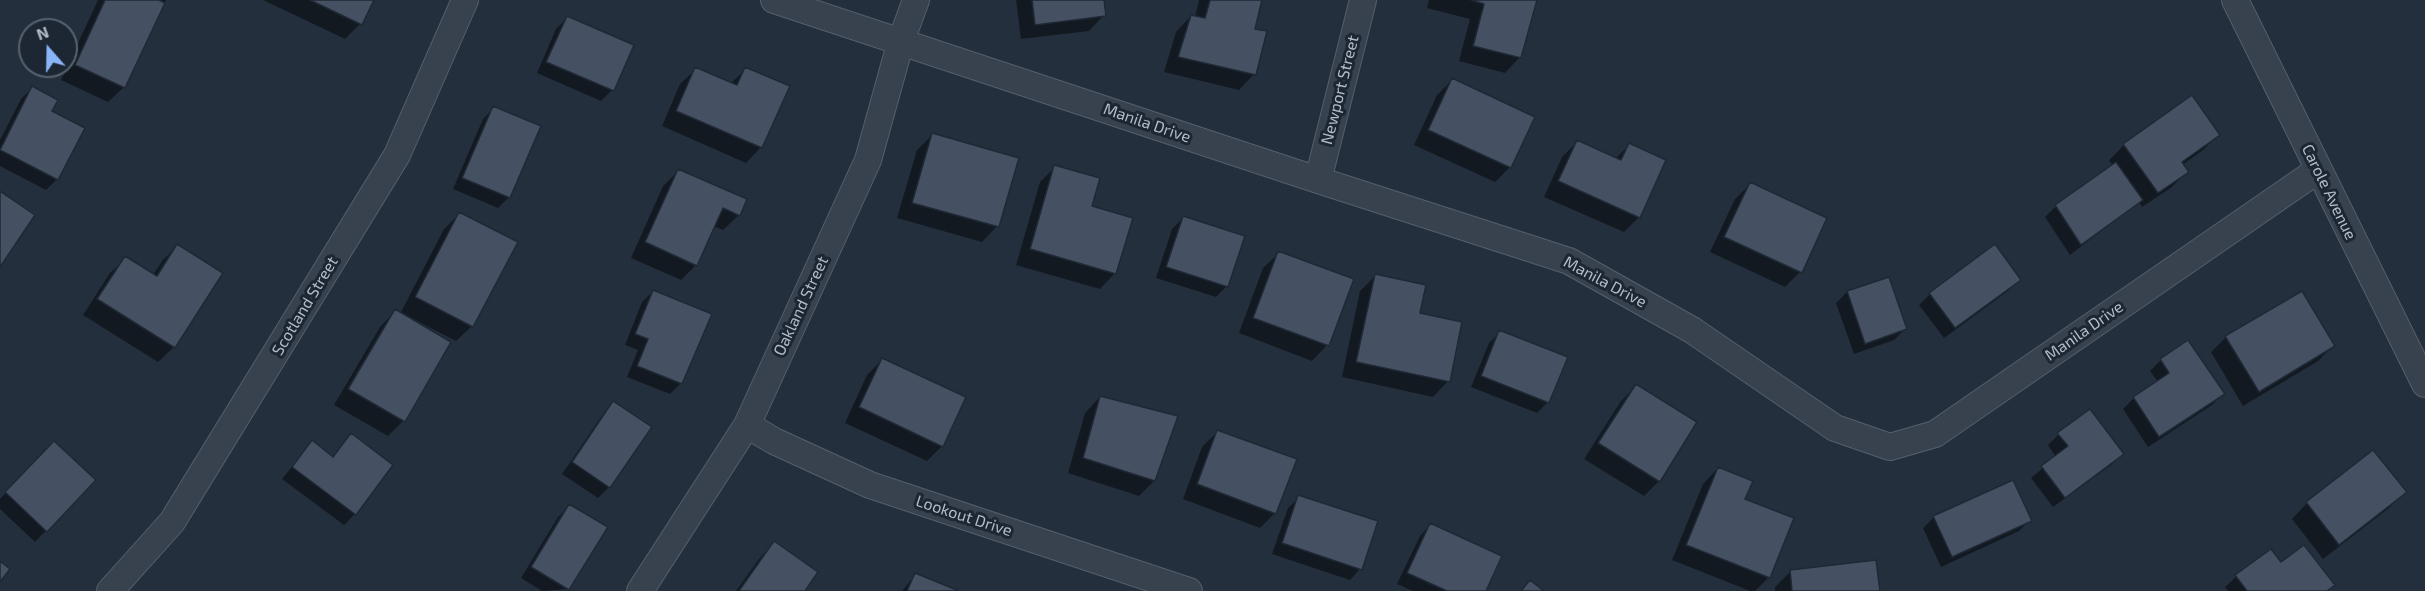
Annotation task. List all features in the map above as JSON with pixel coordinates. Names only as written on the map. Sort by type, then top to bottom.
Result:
[{"type":"street","name":"Scotland Street","points":[[110,591],[172,522],[397,155],[465,0]]},
{"type":"street","name":"Manila Drive","points":[[774,0],[1569,261],[1692,330],[1835,428],[1890,447],[1935,434],[2318,170]]},
{"type":"street","name":"Oakland Street","points":[[640,591],[747,425],[868,160],[901,41],[916,0]]},
{"type":"street","name":"Newport Street","points":[[1318,180],[1363,0]]},
{"type":"street","name":"Carole Avenue","points":[[2235,0],[2425,384]]},
{"type":"street","name":"Lookout Drive","points":[[747,425],[774,441],[870,485],[1189,591]]},
{"type":"building","points":[[105,0],[159,0],[165,3],[125,88],[78,66],[78,58]]},
{"type":"building","points":[[310,0],[374,0],[362,25]]},
{"type":"building","points":[[1032,0],[1104,0],[1106,16],[1035,25]]},
{"type":"building","points":[[1210,0],[1262,0],[1255,29],[1267,31],[1256,75],[1178,57],[1191,15],[1205,18]]},
{"type":"building","points":[[1471,0],[1537,0],[1521,58],[1473,46],[1484,4]]},
{"type":"building","points":[[567,16],[634,45],[614,91],[546,62]]},
{"type":"building","points":[[695,67],[737,85],[745,67],[790,86],[762,148],[676,111]]},
{"type":"building","points":[[1452,78],[1535,117],[1511,168],[1428,130]]},
{"type":"building","points":[[32,86],[58,100],[52,111],[85,128],[58,180],[0,150]]},
{"type":"building","points":[[2192,95],[2220,135],[2182,162],[2189,172],[2158,193],[2123,144]]},
{"type":"building","points":[[493,106],[541,126],[510,198],[462,178]]},
{"type":"building","points":[[932,133],[1019,158],[999,227],[912,203]]},
{"type":"building","points":[[1577,140],[1621,160],[1629,143],[1666,160],[1640,218],[1558,181]]},
{"type":"building","points":[[2116,162],[2143,200],[2081,245],[2055,205]]},
{"type":"building","points":[[1054,165],[1100,178],[1092,206],[1133,218],[1116,274],[1030,249]]},
{"type":"building","points":[[678,169],[747,199],[740,216],[723,208],[697,266],[645,242]]},
{"type":"building","points":[[1750,182],[1827,218],[1802,273],[1724,237]]},
{"type":"building","points":[[0,191],[35,215],[0,267]]},
{"type":"building","points":[[459,212],[518,242],[473,327],[415,297]]},
{"type":"building","points":[[1183,216],[1245,236],[1228,287],[1166,267]]},
{"type":"building","points":[[177,244],[223,273],[175,348],[97,299],[125,256],[157,276]]},
{"type":"building","points":[[1995,244],[2021,280],[1955,328],[1929,293]]},
{"type":"building","points":[[1278,251],[1354,279],[1329,346],[1253,318]]},
{"type":"building","points":[[1375,274],[1426,285],[1420,313],[1462,322],[1450,382],[1356,362]]},
{"type":"building","points":[[1889,277],[1907,329],[1865,344],[1847,291]]},
{"type":"building","points":[[653,290],[712,314],[682,384],[637,366],[648,339],[635,334]]},
{"type":"building","points":[[2302,291],[2335,346],[2259,392],[2225,336]]},
{"type":"building","points":[[395,309],[451,342],[405,422],[348,389]]},
{"type":"building","points":[[1499,330],[1568,357],[1549,403],[1481,376]]},
{"type":"building","points":[[2188,340],[2225,394],[2159,437],[2133,397],[2169,373],[2160,359]]},
{"type":"building","points":[[882,358],[966,397],[943,447],[859,407]]},
{"type":"building","points":[[1636,384],[1697,422],[1660,482],[1598,443]]},
{"type":"building","points":[[1100,396],[1178,416],[1155,481],[1083,458]]},
{"type":"building","points":[[613,401],[652,427],[610,488],[572,462]]},
{"type":"building","points":[[2090,409],[2124,454],[2065,498],[2041,466],[2068,446],[2057,433]]},
{"type":"building","points":[[1217,430],[1297,459],[1276,514],[1197,484]]},
{"type":"building","points":[[351,433],[393,465],[356,515],[292,467],[312,440],[333,457]]},
{"type":"building","points":[[54,441],[96,480],[47,532],[5,492]]},
{"type":"building","points":[[2373,450],[2407,492],[2339,545],[2306,502]]},
{"type":"building","points":[[1718,467],[1753,481],[1745,499],[1794,518],[1770,578],[1686,545]]},
{"type":"building","points":[[2013,480],[2032,521],[1952,557],[1933,516]]},
{"type":"building","points":[[1298,495],[1378,521],[1362,570],[1282,543]]},
{"type":"building","points":[[569,504],[608,527],[569,590],[531,567]]},
{"type":"building","points":[[1430,523],[1502,556],[1486,591],[1447,591],[1407,573]]},
{"type":"building","points":[[774,541],[818,572],[805,591],[739,591]]},
{"type":"building","points":[[2304,545],[2335,585],[2327,591],[2247,591],[2235,575],[2271,549],[2281,562]]},
{"type":"building","points":[[1876,560],[1880,591],[1792,591],[1790,570]]},
{"type":"building","points":[[0,561],[10,569],[0,582]]},
{"type":"building","points":[[915,573],[959,591],[907,591]]},
{"type":"building","points":[[1530,580],[1544,591],[1521,591]]}]
